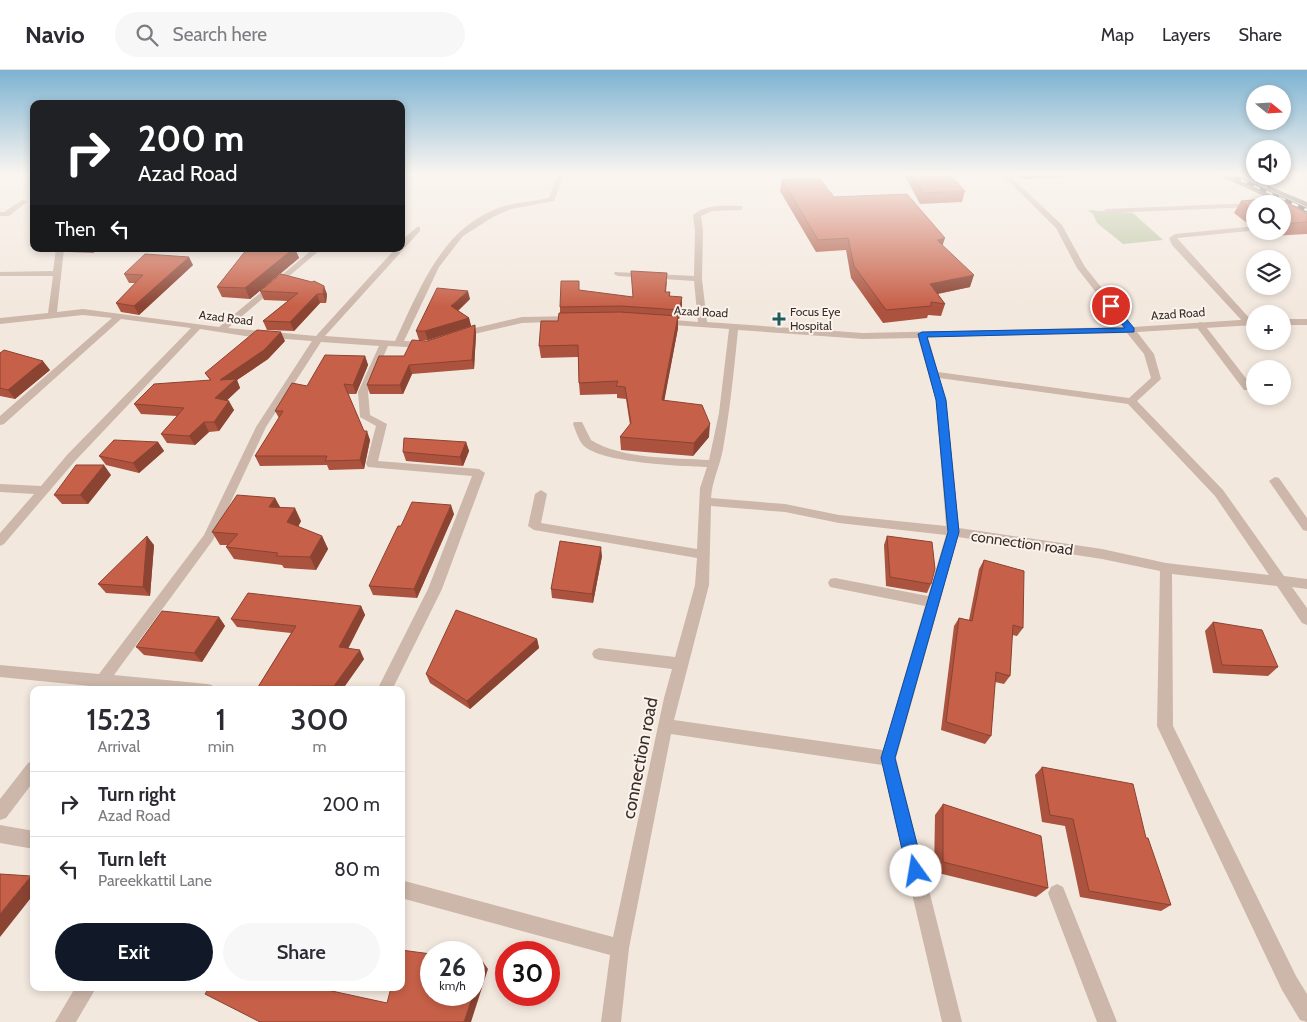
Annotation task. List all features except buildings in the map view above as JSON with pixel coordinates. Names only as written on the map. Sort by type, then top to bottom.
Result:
[{"type":"street","points":[[398,344],[435,267],[460,234],[485,218]]},
{"type":"street","points":[[697,218],[698,279],[703,324]]},
{"type":"street","points":[[1050,218],[1059,227],[1081,268],[1149,354],[1156,379],[1132,401]]},
{"type":"street","points":[[405,242],[417,229]]},
{"type":"street","points":[[1246,229],[1175,236],[1173,238],[1175,243],[1246,317]]},
{"type":"street","points":[[52,315],[60,252]]},
{"type":"street","points":[[220,330],[313,252]]},
{"type":"street","points":[[99,685],[209,537],[261,427],[318,339],[396,252]]},
{"type":"street","points":[[0,274],[57,273]]},
{"type":"street","points":[[618,274],[698,279]]},
{"type":"street","name":"Azad Road","points":[[0,320],[83,312],[220,330],[318,339],[430,345],[466,332],[522,320],[582,319]]},
{"type":"street","points":[[0,422],[119,316]]},
{"type":"street","name":"Azad Road","points":[[654,321],[863,336],[1131,330],[1246,322]]},
{"type":"street","points":[[1291,322],[1307,322]]},
{"type":"street","points":[[1200,325],[1246,385]]},
{"type":"street","name":"connection road","points":[[611,1022],[620,948],[666,726],[680,664],[702,585],[707,502],[706,488],[714,464],[724,413],[734,326]]},
{"type":"street","points":[[0,541],[72,458],[197,327]]},
{"type":"street","points":[[922,334],[941,400],[953,532],[888,758],[952,1022]]},
{"type":"street","points":[[385,343],[363,392],[365,417],[382,424],[372,464],[479,473],[435,589],[386,686]]},
{"type":"street","points":[[934,374],[1132,401],[1219,493],[1307,619]]},
{"type":"street","points":[[578,424],[587,443],[601,450],[656,460],[714,464]]},
{"type":"street","points":[[1275,481],[1307,527]]},
{"type":"street","points":[[0,488],[43,490]]},
{"type":"street","points":[[541,494],[534,526],[704,555]]},
{"type":"street","name":"connection road","points":[[707,502],[785,508],[839,518],[953,532],[1102,554],[1166,568],[1307,584]]},
{"type":"street","points":[[1166,568],[1165,726],[1289,983],[1307,1013]]},
{"type":"street","points":[[835,584],[933,602]]},
{"type":"street","points":[[599,654],[680,664]]},
{"type":"street","points":[[0,671],[99,685],[121,686]]},
{"type":"street","points":[[666,726],[888,758]]},
{"type":"street","points":[[0,812],[30,773]]},
{"type":"street","points":[[0,834],[30,839]]},
{"type":"street","points":[[405,890],[620,948]]},
{"type":"street","points":[[1057,893],[1107,1022]]},
{"type":"street","points":[[65,1022],[84,991]]},
{"type":"green space","points":[[1095,218],[1139,218],[1163,240],[1123,244],[1097,223]]},
{"type":"place","name":"Focus Eye Hospital","points":[[779,319]]},
{"type":"route","points":[[916,871],[888,758],[953,532],[941,400],[922,334],[1131,330],[1111,306]]}]
